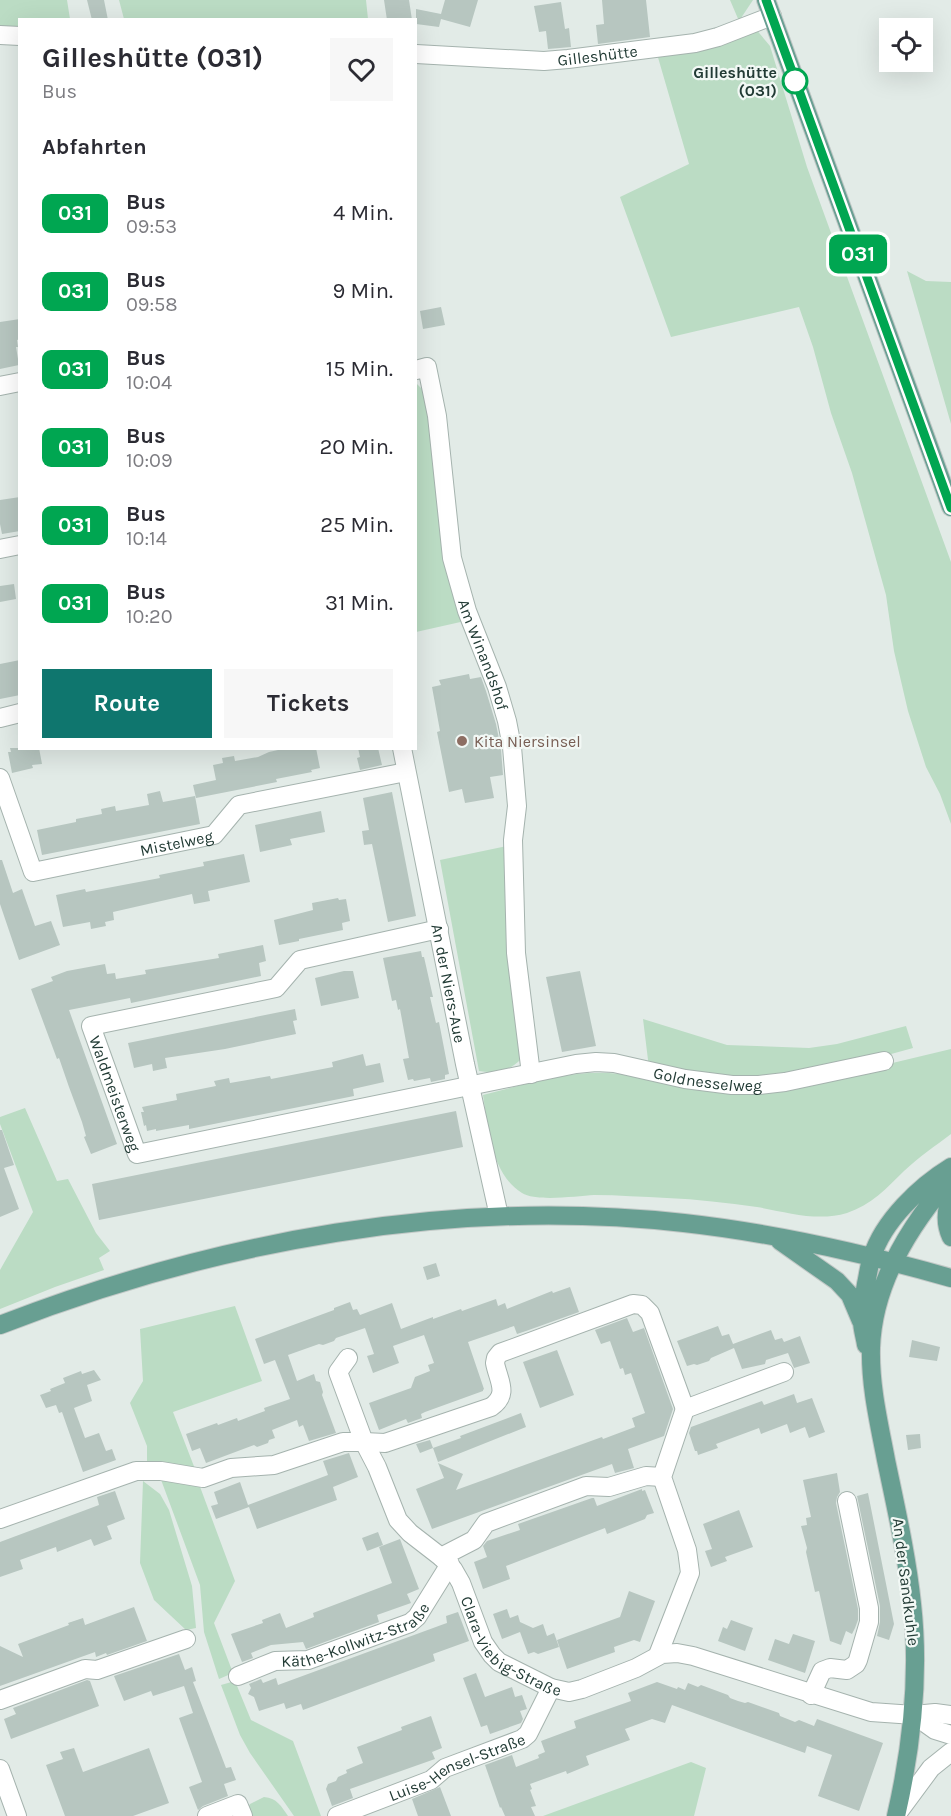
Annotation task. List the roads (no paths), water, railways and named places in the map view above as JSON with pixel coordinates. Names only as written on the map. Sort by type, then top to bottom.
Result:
[{"type":"main road","points":[[769,8],[951,507]]},
{"type":"main road","name":"An der Sandkuhle","points":[[896,1815],[914,1715],[915,1653],[912,1605],[872,1385],[862,1321],[862,1305],[872,1256],[884,1232],[904,1205],[926,1184],[951,1167]]},
{"type":"main road","name":"An der Sandkuhle","points":[[872,1385],[873,1330],[878,1305],[894,1263],[921,1216],[951,1178]]},
{"type":"main road","points":[[951,1196],[947,1211],[951,1237]]},
{"type":"main road","points":[[0,1325],[128,1280],[233,1253],[348,1230],[403,1223],[499,1216],[586,1217],[693,1224],[771,1235],[872,1256],[951,1278]]},
{"type":"main road","points":[[771,1235],[837,1281],[850,1295],[862,1321]]},
{"type":"street","name":"Gilleshütte","points":[[417,54],[544,61],[695,43],[718,37],[769,8]]},
{"type":"street","points":[[0,35],[18,36]]},
{"type":"street","name":"Am Winandshof","points":[[417,370],[427,367],[436,416],[452,558],[467,610],[501,698],[512,747],[517,806],[513,840],[516,953],[531,1074]]},
{"type":"street","points":[[0,386],[18,382]]},
{"type":"street","points":[[0,549],[18,545]]},
{"type":"street","points":[[0,718],[18,714]]},
{"type":"street","name":"An der Niers-Aue","points":[[402,750],[470,1086],[499,1216]]},
{"type":"street","name":"Mistelweg","points":[[0,778],[33,873],[214,834],[239,805],[406,772]]},
{"type":"street","name":"Waldmeisterweg","points":[[439,929],[300,960],[276,987],[91,1026],[137,1154],[470,1086]]},
{"type":"street","name":"Goldnesselweg","points":[[531,1074],[576,1064],[614,1063],[710,1083],[759,1085],[813,1077],[884,1061]]},
{"type":"street","points":[[470,1086],[531,1074]]},
{"type":"street","points":[[0,1519],[129,1472],[150,1470],[203,1478],[231,1468],[274,1465],[343,1442],[385,1443],[491,1407],[499,1400],[502,1392],[495,1363],[500,1353],[629,1305],[642,1305],[650,1313],[685,1409],[662,1477],[687,1550],[690,1569],[688,1581],[658,1655]]},
{"type":"street","name":"Clara-Viebig-Straße","points":[[348,1358],[338,1372],[364,1442],[377,1467],[398,1520],[410,1533],[445,1561],[459,1578],[480,1636],[492,1655],[504,1665],[551,1689],[569,1692],[636,1668],[658,1655],[685,1654],[871,1712],[951,1715]]},
{"type":"street","points":[[685,1409],[784,1372]]},
{"type":"street","points":[[445,1561],[474,1540],[486,1523],[586,1486],[609,1487],[646,1476],[662,1477]]},
{"type":"street","points":[[812,1695],[822,1671],[830,1668],[847,1670],[856,1664],[869,1622],[869,1608],[847,1501]]},
{"type":"street","name":"Käthe-Kollwitz-Straße","points":[[238,1676],[275,1661],[308,1660],[410,1623],[417,1617],[445,1561]]},
{"type":"street","points":[[0,1700],[85,1669],[97,1670],[186,1639]]},
{"type":"street","name":"Luise-Hensel-Straße","points":[[337,1816],[431,1780],[445,1768],[518,1742],[528,1734],[551,1689]]},
{"type":"street","points":[[914,1715],[935,1730],[951,1735]]},
{"type":"street","points":[[896,1815],[931,1768],[951,1752]]},
{"type":"street","points":[[0,1769],[17,1816]]},
{"type":"street","points":[[207,1816],[238,1804],[243,1816]]},
{"type":"place","name":"Gilleshütte (031)","points":[[795,81]]},
{"type":"place","name":"Kita Niersinsel","points":[[462,741]]}]
